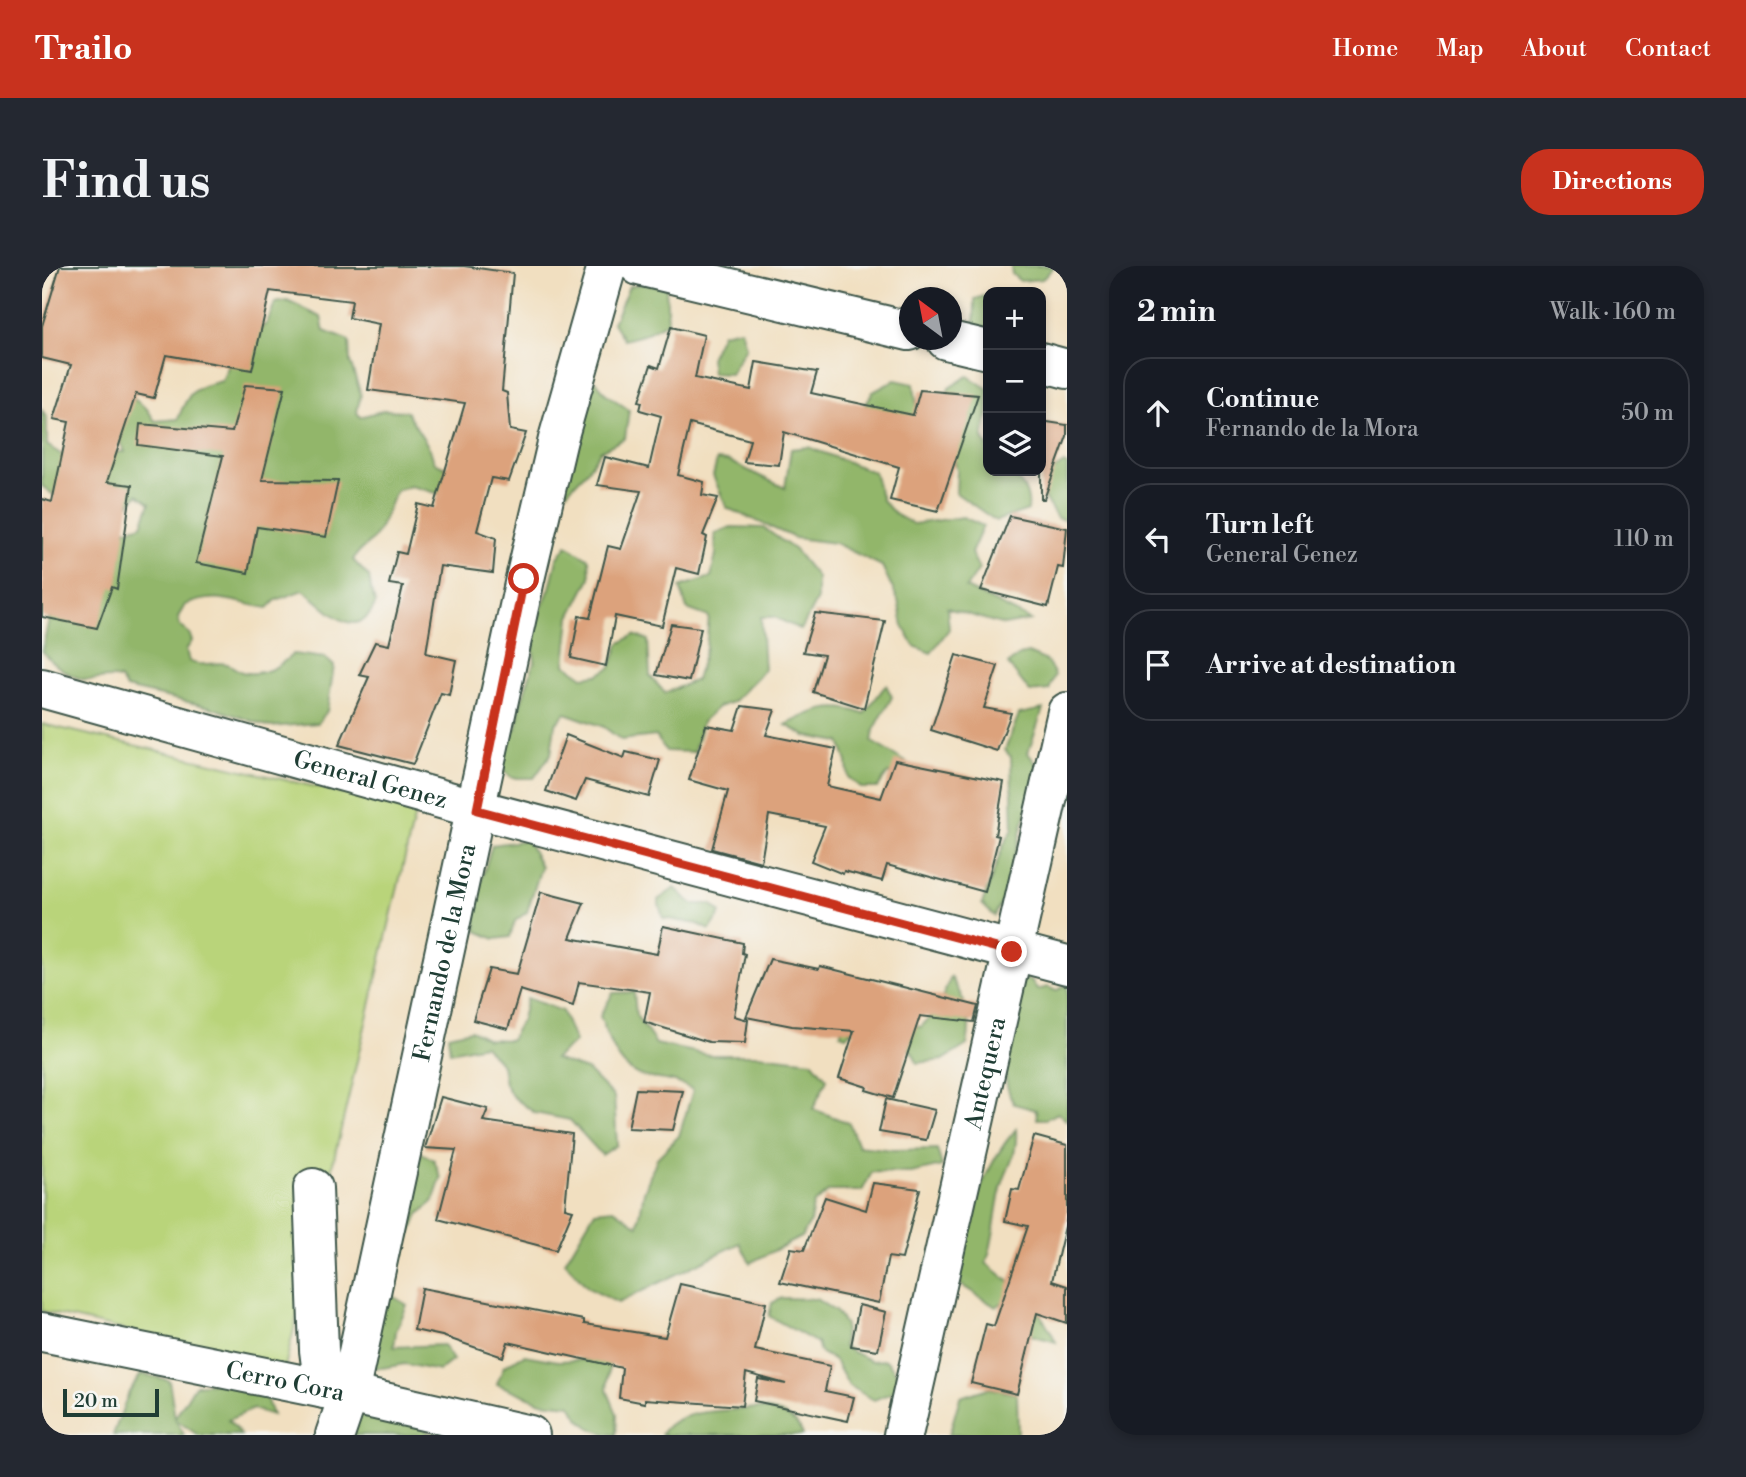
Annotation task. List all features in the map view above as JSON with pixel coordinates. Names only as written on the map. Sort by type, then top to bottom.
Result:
[{"type":"street","name":"Fernando de la Mora","points":[[335,1435],[336,1392],[477,810],[524,579],[555,452],[607,266]]},
{"type":"street","points":[[639,266],[899,329]]},
{"type":"street","points":[[962,344],[983,349]]},
{"type":"street","points":[[1046,363],[1067,369]]},
{"type":"street","name":"General Genez","points":[[42,688],[477,810],[1067,965]]},
{"type":"street","name":"Antequera","points":[[903,1435],[1067,712]]},
{"type":"street","points":[[313,1188],[319,1350],[336,1392]]},
{"type":"street","name":"Cerro Cora","points":[[42,1332],[530,1435]]},
{"type":"green space","points":[[1011,266],[1055,266],[1042,279],[1020,281],[1012,274]]},
{"type":"green space","points":[[645,283],[666,287],[668,322],[643,335],[624,340],[613,323],[629,286]]},
{"type":"green space","points":[[983,297],[983,336],[974,333],[975,299]]},
{"type":"green space","points":[[287,301],[321,317],[324,331],[349,341],[350,362],[361,394],[357,412],[360,417],[384,410],[406,411],[430,449],[434,462],[451,469],[440,494],[411,486],[397,490],[375,536],[355,556],[353,560],[369,577],[376,603],[368,616],[359,622],[350,623],[340,619],[303,590],[276,600],[268,608],[217,598],[197,601],[185,605],[178,617],[180,626],[189,633],[192,641],[186,650],[189,661],[194,663],[227,664],[242,672],[257,673],[276,667],[293,654],[325,658],[334,666],[327,711],[318,723],[270,727],[210,707],[126,688],[120,679],[85,680],[64,671],[42,650],[52,606],[115,533],[142,525],[150,503],[138,494],[126,508],[96,475],[101,452],[125,452],[117,434],[130,396],[147,409],[155,421],[178,419],[189,396],[198,388],[222,381],[228,367],[227,357],[267,323],[275,303]]},
{"type":"green space","points":[[741,329],[746,347],[730,374],[712,373],[710,358],[722,333]]},
{"type":"green space","points":[[968,376],[983,386],[983,476],[1012,476],[1026,492],[1028,510],[996,521],[956,493],[957,470],[942,414],[949,388]]},
{"type":"green space","points":[[895,380],[914,384],[918,418],[861,411],[873,392]]},
{"type":"green space","points":[[596,381],[605,393],[629,410],[625,438],[600,451],[587,471],[567,492],[558,478],[572,397]]},
{"type":"green space","points":[[42,410],[47,419],[47,445],[65,457],[55,496],[42,486]]},
{"type":"green space","points":[[808,447],[874,472],[882,500],[895,514],[913,524],[963,517],[983,526],[971,553],[979,569],[966,588],[1031,620],[1004,625],[947,608],[949,629],[931,653],[914,646],[903,626],[898,600],[882,566],[835,543],[795,538],[727,508],[713,476],[717,460],[729,461],[785,488],[791,449]]},
{"type":"green space","points":[[1064,463],[1067,465],[1067,520],[1057,518],[1044,498],[1048,474]]},
{"type":"green space","points":[[731,527],[764,528],[795,550],[817,577],[817,599],[801,630],[775,617],[761,617],[764,670],[733,702],[718,707],[702,722],[694,752],[666,751],[656,736],[621,740],[604,727],[565,713],[555,725],[551,754],[534,778],[512,778],[500,768],[502,735],[517,728],[520,706],[535,660],[531,634],[550,588],[557,559],[567,545],[589,559],[590,578],[570,617],[565,664],[583,677],[597,675],[611,667],[619,644],[634,635],[648,640],[650,676],[665,693],[696,680],[706,648],[709,617],[687,609],[680,587],[711,577],[716,554],[715,534]]},
{"type":"green space","points":[[1028,653],[1047,661],[1055,675],[1049,690],[1030,692],[1008,664],[1020,655]]},
{"type":"green space","points":[[886,685],[892,697],[874,730],[872,742],[911,765],[901,778],[888,773],[877,788],[861,788],[848,777],[847,762],[840,742],[806,736],[786,725],[824,709],[853,710],[864,714]]},
{"type":"green space","points":[[1043,709],[1028,753],[1041,770],[1023,823],[1004,899],[994,916],[982,904],[1004,844],[1013,829],[1011,757],[1005,750],[1019,714]]},
{"type":"green space","points":[[42,724],[416,810],[285,1367],[42,1311]]},
{"type":"green space","points":[[527,840],[541,867],[527,912],[515,921],[510,937],[495,939],[477,931],[474,905],[492,845]]},
{"type":"green space","points":[[675,888],[692,904],[711,904],[721,913],[710,930],[698,924],[663,918],[658,900]]},
{"type":"green space","points":[[951,977],[967,1010],[969,1035],[967,1045],[943,1060],[917,1063],[907,1047],[882,1035],[854,1029],[846,1036],[840,1034],[847,1019],[921,1027],[937,1010]]},
{"type":"green space","points":[[1023,978],[1032,981],[1037,990],[1048,987],[1056,991],[1067,984],[1067,1121],[1058,1113],[1046,1119],[1037,1119],[1036,1110],[1014,1104],[1008,1089],[1005,1074],[1007,1042]]},
{"type":"green space","points":[[634,992],[636,1015],[656,1044],[709,1055],[759,1055],[812,1061],[827,1079],[813,1109],[849,1123],[858,1146],[894,1150],[937,1149],[942,1166],[911,1173],[872,1172],[862,1191],[829,1191],[813,1204],[810,1223],[801,1237],[750,1263],[740,1243],[618,1303],[588,1288],[565,1262],[595,1211],[614,1209],[638,1226],[644,1192],[657,1158],[679,1136],[693,1090],[673,1081],[640,1076],[631,1071],[617,1056],[600,1016],[613,993]]},
{"type":"green space","points":[[527,998],[562,1011],[575,1042],[554,1059],[587,1070],[614,1097],[617,1145],[602,1155],[570,1120],[535,1113],[512,1096],[505,1084],[502,1065],[484,1045],[450,1052],[448,1035],[471,1030],[488,1039],[510,1040],[522,1019]]},
{"type":"green space","points":[[1016,1129],[1015,1149],[1002,1184],[986,1263],[1027,1298],[1056,1342],[1031,1335],[1003,1302],[996,1307],[952,1279],[983,1181]]},
{"type":"green space","points":[[420,1152],[434,1160],[441,1178],[433,1202],[418,1215],[406,1245],[394,1247]]},
{"type":"green space","points":[[367,1296],[392,1296],[407,1305],[396,1331],[394,1347],[443,1345],[453,1360],[439,1371],[405,1364],[382,1368],[353,1367],[347,1309]]},
{"type":"green space","points":[[782,1298],[816,1299],[836,1312],[845,1325],[843,1347],[871,1361],[886,1360],[901,1379],[896,1391],[874,1400],[849,1386],[835,1361],[820,1352],[817,1343],[769,1316],[772,1303]]},
{"type":"green space","points":[[524,1355],[558,1361],[610,1359],[607,1390],[617,1414],[616,1435],[589,1427],[571,1405],[541,1402],[497,1384],[504,1366]]},
{"type":"green space","points":[[141,1374],[169,1380],[175,1418],[195,1385],[259,1378],[272,1415],[253,1409],[228,1420],[241,1435],[198,1435],[176,1420],[184,1435],[113,1435],[129,1392]]},
{"type":"green space","points":[[988,1388],[1017,1394],[1018,1435],[949,1435],[960,1397]]},
{"type":"green space","points":[[756,1408],[790,1418],[803,1435],[661,1435],[668,1426],[690,1415]]},
{"type":"green space","points":[[352,1414],[420,1424],[429,1433],[451,1435],[348,1435]]},
{"type":"building","points":[[60,266],[464,266],[513,273],[502,391],[507,393],[510,430],[526,433],[509,481],[491,478],[477,531],[496,538],[493,573],[440,566],[426,653],[456,660],[449,695],[441,693],[413,764],[339,745],[369,677],[359,675],[375,642],[389,645],[403,586],[389,584],[397,552],[406,554],[418,504],[434,508],[465,403],[368,390],[379,324],[349,318],[352,301],[270,291],[252,370],[166,355],[154,398],[136,394],[107,482],[132,485],[117,589],[112,587],[97,628],[42,617],[42,499],[52,502],[69,422],[54,419],[71,365],[42,358],[42,326]]},
{"type":"building","points":[[671,327],[704,335],[695,378],[751,390],[756,362],[817,372],[811,393],[913,415],[920,390],[978,395],[938,511],[890,500],[899,467],[784,432],[779,465],[744,462],[750,440],[690,424],[678,475],[704,482],[702,495],[718,498],[703,535],[707,537],[699,574],[676,568],[662,626],[615,616],[606,666],[571,658],[579,616],[590,618],[608,546],[621,549],[641,491],[597,485],[605,457],[649,468],[661,416],[640,410],[642,402],[639,401],[651,365],[659,368]]},
{"type":"building","points":[[245,385],[285,388],[262,480],[338,481],[326,537],[257,527],[248,573],[196,563],[223,456],[138,445],[140,424],[232,432]]},
{"type":"building","points":[[1046,422],[1067,425],[1067,436],[1044,499],[1041,499],[1041,476],[1046,476]]},
{"type":"building","points":[[1010,516],[1067,528],[1063,568],[1058,567],[1048,607],[981,590]]},
{"type":"building","points":[[815,613],[885,621],[864,708],[813,692],[824,655],[803,652]]},
{"type":"building","points":[[671,624],[701,628],[689,681],[656,675]]},
{"type":"building","points":[[956,655],[998,666],[984,708],[1011,713],[997,751],[931,730]]},
{"type":"building","points":[[742,706],[775,710],[766,735],[836,749],[827,786],[881,798],[895,760],[1004,782],[995,835],[999,836],[985,892],[887,865],[882,881],[844,871],[843,874],[811,861],[825,826],[769,815],[761,862],[712,849],[728,791],[689,780],[706,725],[734,730]]},
{"type":"building","points":[[566,735],[624,758],[626,752],[660,760],[649,797],[585,780],[576,801],[546,791]]},
{"type":"building","points":[[541,892],[584,903],[570,938],[657,954],[663,926],[743,943],[742,953],[745,954],[734,1016],[748,1020],[745,1043],[709,1042],[644,1022],[650,992],[579,982],[573,1006],[520,990],[508,1029],[473,1020],[489,969],[517,974]]},
{"type":"building","points":[[770,959],[819,969],[820,966],[978,1006],[974,1022],[920,1016],[893,1098],[866,1090],[867,1087],[839,1078],[854,1031],[792,1026],[746,1017]]},
{"type":"building","points":[[636,1089],[683,1091],[673,1130],[628,1128]]},
{"type":"building","points":[[441,1097],[488,1109],[483,1121],[572,1134],[565,1208],[573,1210],[556,1250],[438,1219],[456,1150],[425,1148]]},
{"type":"building","points":[[886,1099],[935,1110],[926,1140],[879,1132]]},
{"type":"building","points":[[1034,1136],[1067,1145],[1067,1218],[1052,1281],[1067,1286],[1067,1323],[1037,1313],[1017,1394],[971,1383],[986,1324],[994,1326],[1028,1226],[1005,1221],[1012,1189],[1019,1190]]},
{"type":"building","points":[[873,1183],[920,1189],[902,1259],[888,1257],[879,1303],[780,1282],[791,1248],[804,1250],[825,1197],[866,1210]]},
{"type":"building","points":[[680,1284],[766,1303],[755,1350],[830,1366],[825,1391],[854,1397],[848,1421],[754,1401],[758,1379],[786,1384],[746,1373],[742,1406],[645,1399],[645,1403],[619,1398],[622,1368],[508,1342],[503,1357],[442,1336],[414,1330],[422,1288],[584,1320],[584,1324],[665,1337]]},
{"type":"building","points":[[859,1305],[886,1312],[878,1350],[851,1346]]},
{"type":"route","points":[[524,579],[477,810],[1012,952]]}]
